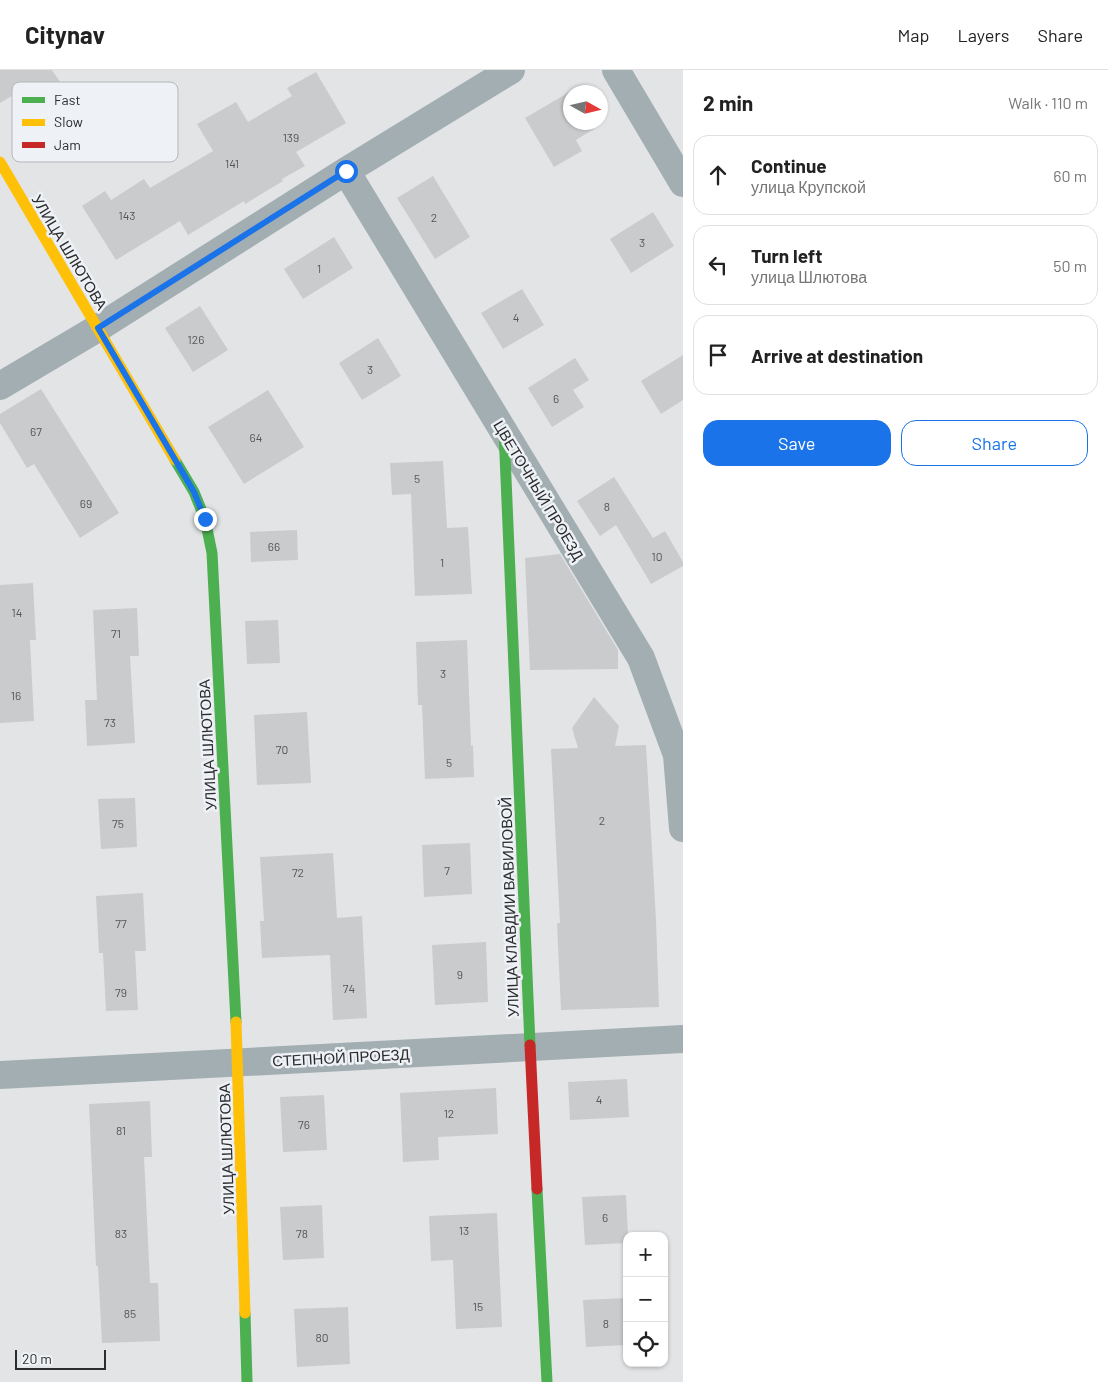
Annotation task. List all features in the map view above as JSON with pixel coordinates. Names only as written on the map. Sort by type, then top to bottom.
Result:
[{"type":"main road","name":"УЛИЦА ШЛЮТОВА","points":[[0,162],[194,492],[205,519],[212,553],[238,1062],[247,1382]]},
{"type":"main road","name":"УЛИЦА КЛАВДИИ ВАВИЛОВОЙ","points":[[504,431],[530,1047],[547,1382]]},
{"type":"street","points":[[0,386],[98,328],[346,171],[511,70]]},
{"type":"street","points":[[616,70],[683,183]]},
{"type":"street","name":"ЦВЕТОЧНЫЙ ПРОЕЗД","points":[[346,171],[641,658],[677,755],[683,828]]},
{"type":"street","name":"СТЕПНОЙ ПРОЕЗД","points":[[0,1074],[683,1039]]},
{"type":"building","points":[[0,70],[52,70],[60,82],[12,82],[12,96],[0,103]]},
{"type":"building","points":[[316,72],[346,123],[296,152],[305,166],[245,204],[244,201],[188,235],[180,221],[116,260],[82,206],[105,191],[111,200],[144,179],[150,188],[213,151],[197,124],[236,102],[248,122],[292,96],[287,88]]},
{"type":"building","points":[[563,96],[563,130],[592,130],[576,140],[582,151],[554,167],[525,118]]},
{"type":"building","points":[[433,176],[470,237],[435,259],[397,198]]},
{"type":"building","points":[[653,212],[674,246],[631,273],[610,239]]},
{"type":"building","points":[[334,237],[353,268],[303,299],[284,269]]},
{"type":"building","points":[[522,289],[544,325],[503,349],[481,313]]},
{"type":"building","points":[[200,306],[228,350],[193,372],[165,328]]},
{"type":"building","points":[[378,338],[401,376],[362,400],[339,363]]},
{"type":"building","points":[[683,355],[683,400],[661,414],[641,381]]},
{"type":"building","points":[[575,358],[589,380],[573,390],[584,407],[552,427],[528,388]]},
{"type":"building","points":[[41,389],[119,513],[80,538],[34,464],[27,468],[0,423],[0,414]]},
{"type":"building","points":[[268,390],[304,447],[244,484],[208,427]]},
{"type":"building","points":[[443,461],[447,528],[468,527],[472,594],[415,596],[411,494],[392,495],[390,463]]},
{"type":"building","points":[[614,477],[653,538],[665,531],[683,562],[683,566],[651,584],[616,525],[600,536],[577,501]]},
{"type":"building","points":[[297,530],[298,560],[251,562],[250,532]]},
{"type":"building","points":[[560,554],[618,650],[618,669],[530,670],[525,558]]},
{"type":"building","points":[[33,583],[36,640],[30,640],[34,721],[0,723],[0,585]]},
{"type":"building","points":[[137,608],[139,656],[130,656],[135,743],[87,746],[85,700],[97,700],[93,610]]},
{"type":"building","points":[[278,620],[280,663],[247,664],[245,621]]},
{"type":"building","points":[[467,640],[474,777],[425,779],[422,705],[418,705],[416,642]]},
{"type":"building","points":[[594,697],[619,726],[615,746],[646,745],[659,1007],[561,1010],[557,923],[560,923],[551,749],[578,748],[572,728]]},
{"type":"building","points":[[307,712],[311,783],[257,785],[254,715]]},
{"type":"building","points":[[135,798],[137,847],[101,849],[98,799]]},
{"type":"building","points":[[470,843],[472,894],[424,897],[422,845]]},
{"type":"building","points":[[333,853],[337,918],[362,916],[367,1018],[333,1020],[330,955],[262,958],[260,921],[264,921],[260,857]]},
{"type":"building","points":[[143,893],[146,951],[135,951],[138,1010],[106,1011],[103,953],[99,953],[96,896]]},
{"type":"building","points":[[486,942],[488,1002],[435,1005],[432,945]]},
{"type":"building","points":[[627,1079],[629,1117],[570,1120],[568,1082]]},
{"type":"building","points":[[496,1088],[498,1134],[438,1137],[439,1160],[403,1162],[400,1093]]},
{"type":"building","points":[[324,1095],[327,1150],[283,1152],[280,1097]]},
{"type":"building","points":[[150,1101],[152,1157],[144,1157],[150,1283],[158,1283],[160,1341],[102,1343],[98,1266],[96,1266],[89,1104]]},
{"type":"building","points":[[626,1195],[628,1232],[623,1232],[623,1243],[585,1245],[582,1197]]},
{"type":"building","points":[[322,1205],[324,1258],[283,1260],[280,1207]]},
{"type":"building","points":[[497,1213],[502,1327],[456,1329],[453,1260],[431,1261],[429,1216]]},
{"type":"building","points":[[623,1298],[623,1345],[586,1347],[583,1300]]},
{"type":"building","points":[[348,1307],[350,1364],[297,1367],[294,1309]]},
{"type":"traffic: fast","points":[[504,431],[530,1045]]},
{"type":"traffic: fast","points":[[175,460],[194,492],[205,519],[212,553],[236,1022]]},
{"type":"traffic: fast","points":[[537,1189],[547,1382]]},
{"type":"traffic: fast","points":[[245,1313],[247,1382]]},
{"type":"traffic: slow","points":[[0,162],[175,460]]},
{"type":"traffic: slow","points":[[236,1022],[245,1313]]},
{"type":"traffic: jam","points":[[530,1045],[537,1189]]},
{"type":"route","points":[[205,519],[194,492],[98,328],[346,171]]}]
